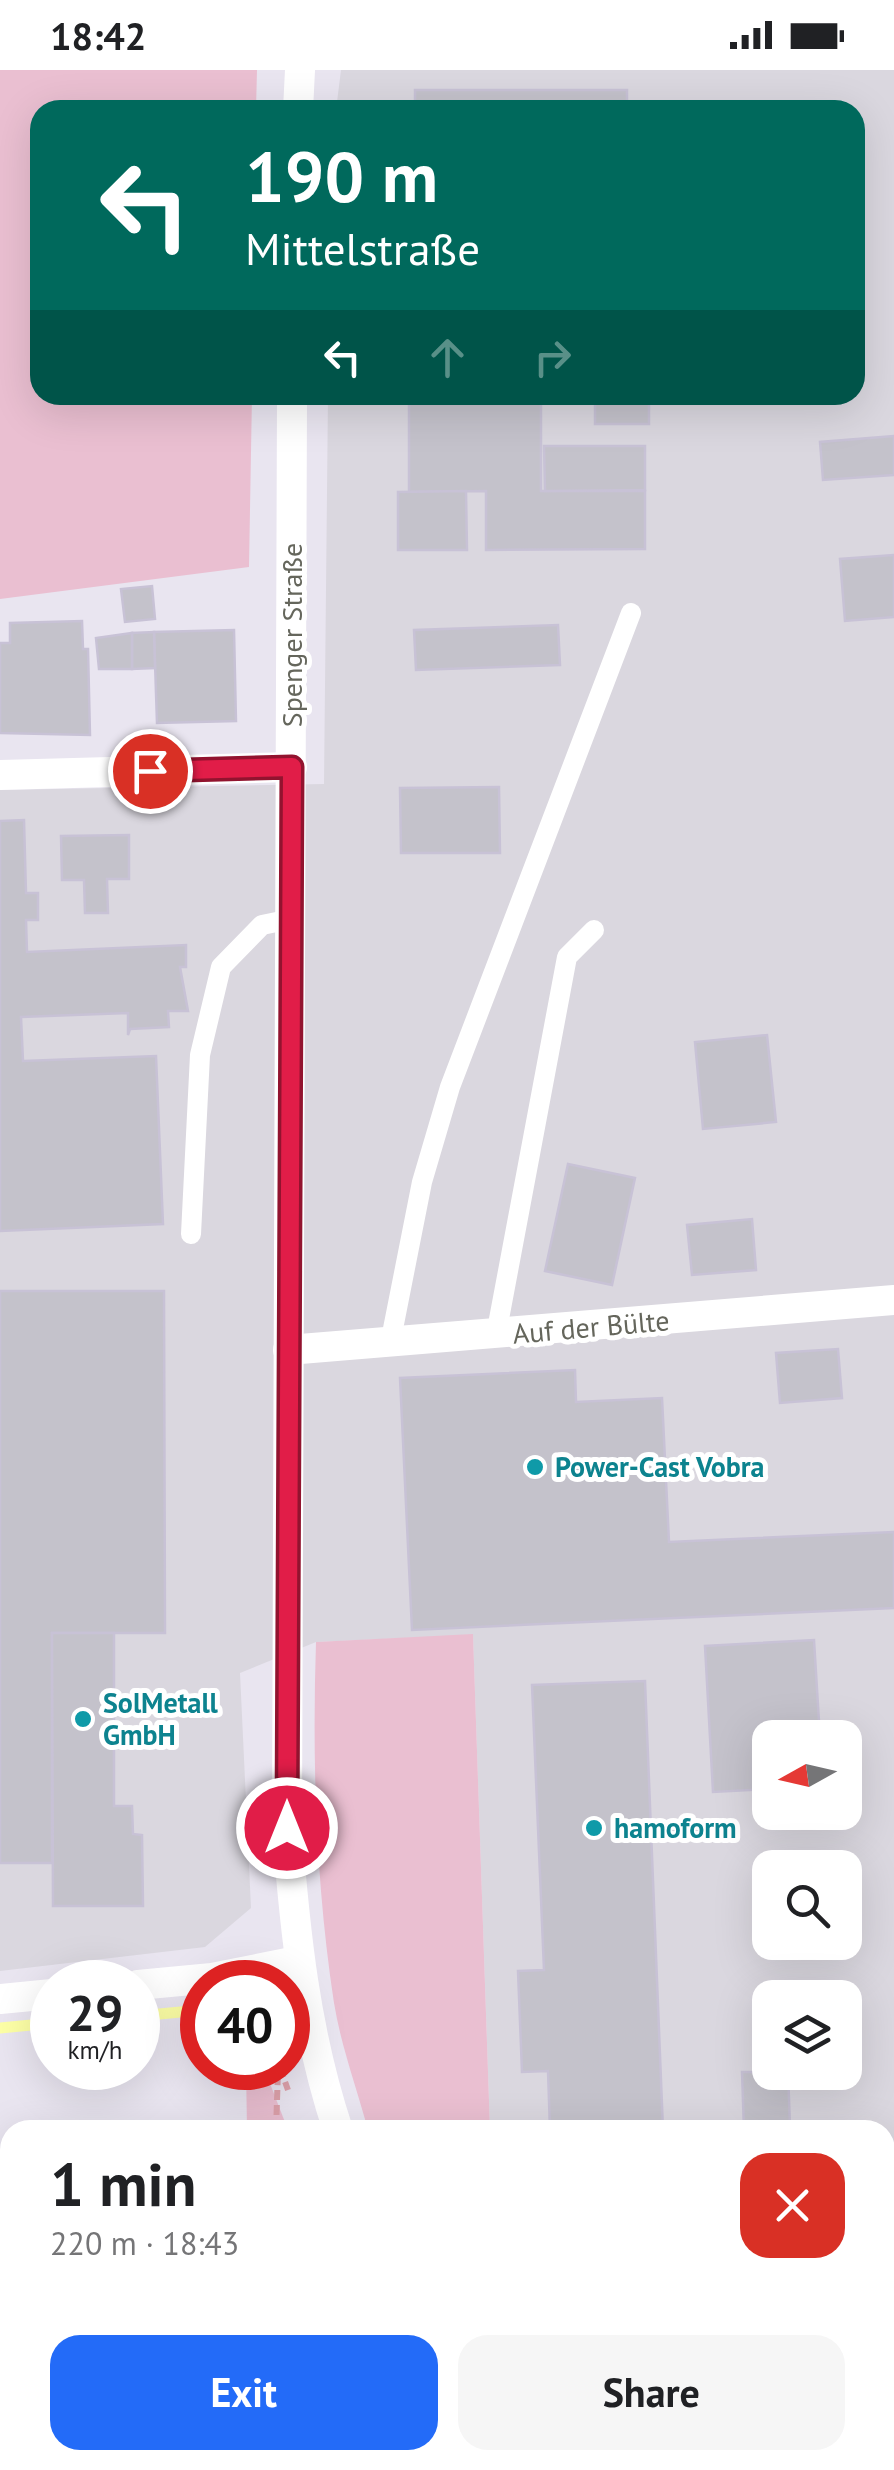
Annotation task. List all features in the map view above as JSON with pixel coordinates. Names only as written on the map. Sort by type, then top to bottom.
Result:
[{"type":"street","points":[[298,100],[300,70]]},
{"type":"street","name":"Spenger Straße","points":[[292,405],[287,1828],[297,1960]]},
{"type":"street","points":[[0,775],[292,767]]},
{"type":"street","name":"Auf der Bülte","points":[[288,1350],[894,1300]]},
{"type":"street","points":[[0,1999],[30,1996]]},
{"type":"street","name":"Spenger Straße","points":[[310,2024],[335,2120]]},
{"type":"lane","points":[[390,1344],[422,1182],[450,1087],[631,613]]},
{"type":"lane","points":[[191,1234],[200,1056],[221,967],[262,925],[291,919]]},
{"type":"lane","points":[[496,1335],[567,956],[594,930]]},
{"type":"path","points":[[276,2120],[277,2090]]},
{"type":"shaded area","points":[[0,70],[257,70],[256,100],[30,100],[30,405],[252,405],[249,567],[0,599]]},
{"type":"shaded area","points":[[341,70],[894,70],[894,2120],[490,2120],[473,1635],[316,1642],[240,1673],[251,1908],[205,1947],[94,1960],[30,1960],[30,1967],[0,1971],[0,790],[324,784],[328,405],[865,405],[865,100],[337,100]]},
{"type":"shaded area","points":[[473,1634],[490,2120],[365,2120],[337,2019],[323,1913],[315,1778],[316,1642]]},
{"type":"shaded area","points":[[246,2090],[273,2090],[284,2120],[247,2120]]},
{"type":"building","points":[[415,90],[627,90],[627,100],[415,100]]},
{"type":"building","points":[[409,405],[541,405],[541,491],[645,491],[645,549],[486,550],[486,491],[409,492]]},
{"type":"building","points":[[595,405],[649,405],[649,424],[595,424]]},
{"type":"building","points":[[894,436],[894,475],[823,480],[820,442]]},
{"type":"building","points":[[544,446],[645,446],[645,490],[545,491]]},
{"type":"building","points":[[466,491],[467,550],[398,550],[398,492]]},
{"type":"building","points":[[894,555],[894,617],[845,621],[840,559]]},
{"type":"building","points":[[152,586],[155,619],[125,622],[121,589]]},
{"type":"building","points":[[82,621],[83,649],[88,649],[90,735],[0,733],[0,643],[10,643],[10,623]]},
{"type":"building","points":[[558,625],[560,665],[416,670],[414,630]]},
{"type":"building","points":[[234,630],[236,721],[157,723],[154,632]]},
{"type":"building","points":[[154,632],[155,668],[132,669],[132,633]]},
{"type":"building","points":[[132,633],[132,669],[99,669],[96,638]]},
{"type":"building","points":[[499,787],[500,853],[401,853],[400,788]]},
{"type":"building","points":[[24,820],[26,893],[38,893],[38,920],[26,920],[27,952],[186,945],[186,967],[180,967],[188,1011],[168,1011],[169,1027],[130,1029],[128,1035],[128,1013],[21,1017],[23,1061],[156,1056],[163,1224],[0,1231],[0,821]]},
{"type":"building","points":[[129,835],[129,879],[107,879],[108,913],[85,913],[84,880],[62,880],[61,836]]},
{"type":"building","points":[[767,1035],[776,1122],[703,1129],[695,1042]]},
{"type":"building","points":[[568,1164],[635,1178],[612,1285],[545,1271]]},
{"type":"building","points":[[752,1219],[756,1270],[692,1275],[687,1225]]},
{"type":"building","points":[[0,1291],[164,1291],[165,1633],[52,1633],[52,1863],[0,1863]]},
{"type":"building","points":[[838,1349],[842,1398],[780,1403],[776,1353]]},
{"type":"building","name":"Power-Cast Vobra","points":[[575,1370],[576,1402],[662,1398],[669,1542],[894,1532],[894,1608],[412,1630],[400,1378]]},
{"type":"building","name":"SolMetall GmbH","points":[[52,1633],[114,1633],[114,1806],[132,1806],[133,1834],[142,1835],[143,1906],[53,1906]]},
{"type":"building","points":[[814,1640],[819,1720],[752,1720],[752,1790],[713,1792],[705,1646]]},
{"type":"building","name":"hamoform","points":[[645,1681],[663,2120],[550,2120],[548,2071],[522,2072],[518,1971],[544,1970],[532,1685]]},
{"type":"building","points":[[742,2072],[752,2072],[752,2090],[789,2090],[790,2120],[744,2120]]},
{"type":"waterway","points":[[160,2014],[180,2012]]},
{"type":"waterway","points":[[0,2028],[30,2025]]},
{"type":"place","name":"Power-Cast Vobra","points":[[535,1467]]},
{"type":"place","name":"SolMetall GmbH","points":[[83,1719]]},
{"type":"place","name":"hamoform","points":[[594,1828]]},
{"type":"route","points":[[150,771],[292,767],[287,1828]]}]
